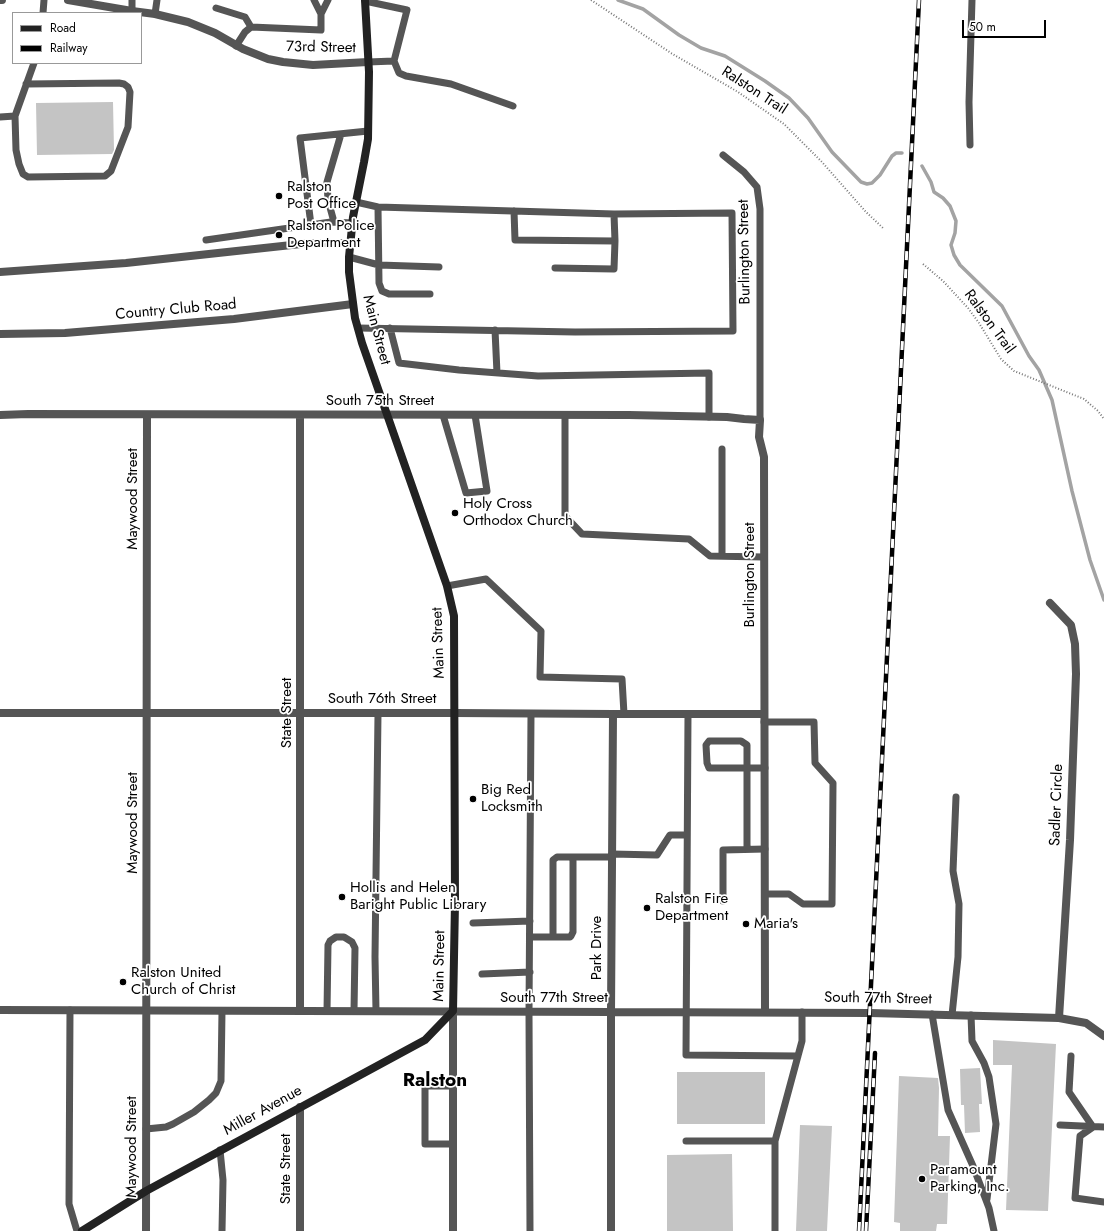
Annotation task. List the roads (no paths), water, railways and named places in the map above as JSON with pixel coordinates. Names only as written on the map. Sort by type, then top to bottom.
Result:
[{"type":"main road","name":"Main Street","points":[[365,1],[368,62],[368,131],[364,162],[352,223],[349,272],[353,304],[362,343],[447,586],[455,628],[455,903],[453,1011]]},
{"type":"main road","name":"Miller Avenue","points":[[82,1231],[146,1191],[425,1040],[453,1011]]},
{"type":"street","name":"73rd Street","points":[[68,0],[140,12]]},
{"type":"street","name":"73rd Street","points":[[142,12],[155,14],[202,26],[236,46],[268,59],[295,64],[312,65],[368,62]]},
{"type":"street","points":[[0,272],[126,263],[310,243],[350,243]]},
{"type":"street","name":"Country Club Road","points":[[0,334],[65,333],[234,319],[353,304]]},
{"type":"street","name":"South 75th Street","points":[[0,415],[565,415],[709,417],[760,420]]},
{"type":"street","name":"Maywood Street","points":[[146,1231],[147,415]]},
{"type":"street","name":"State Street","points":[[300,415],[300,1011]]},
{"type":"street","name":"Burlington Street","points":[[760,420],[759,437],[764,456],[765,1012]]},
{"type":"street","name":"Sadler Circle","points":[[1050,603],[1071,625],[1075,644],[1076,674],[1070,840],[1059,1018]]},
{"type":"street","name":"South 76th Street","points":[[0,713],[688,714],[764,718]]},
{"type":"street","name":"Park Drive","points":[[611,1231],[612,714]]},
{"type":"street","name":"South 77th Street","points":[[0,1010],[802,1012],[952,1014],[1059,1018],[1086,1023],[1104,1035]]},
{"type":"street","name":"Main Street","points":[[453,1011],[453,1231]]},
{"type":"street","name":"State Street","points":[[300,1107],[300,1231]]},
{"type":"lane","points":[[43,12],[44,0]]},
{"type":"lane","points":[[132,0],[132,11]]},
{"type":"lane","points":[[314,0],[321,14]]},
{"type":"lane","points":[[236,46],[250,27],[321,30],[321,14],[328,0]]},
{"type":"lane","points":[[970,145],[969,102],[972,0]]},
{"type":"lane","points":[[155,14],[159,1]]},
{"type":"lane","points":[[365,1],[407,10],[394,61],[399,73],[406,76],[451,84],[513,106]]},
{"type":"lane","points":[[216,8],[245,17],[250,27]]},
{"type":"lane","points":[[368,62],[394,61]]},
{"type":"lane","points":[[26,84],[119,83],[128,87],[130,92],[128,127],[112,171],[105,176],[28,177],[23,174],[18,164],[16,150],[15,116],[26,84],[34,64]]},
{"type":"lane","points":[[0,117],[15,116]]},
{"type":"lane","points":[[311,225],[300,138],[368,131]]},
{"type":"lane","points":[[334,222],[328,200],[327,182],[341,134]]},
{"type":"lane","name":"Burlington Street","points":[[723,155],[744,172],[757,187],[760,209],[760,420]]},
{"type":"lane","points":[[356,202],[378,207],[614,214],[732,213],[733,331],[575,332],[358,328]]},
{"type":"lane","points":[[378,207],[379,283],[382,292],[389,294],[430,294]]},
{"type":"lane","points":[[514,211],[515,240],[615,241]]},
{"type":"lane","points":[[555,268],[614,269],[614,214]]},
{"type":"lane","points":[[206,240],[334,222],[352,223]]},
{"type":"lane","points":[[349,257],[379,265],[439,267]]},
{"type":"lane","points":[[390,328],[399,363],[538,376],[709,373],[709,417]]},
{"type":"lane","points":[[495,330],[497,373]]},
{"type":"lane","points":[[443,415],[466,493],[487,492],[475,415]]},
{"type":"lane","points":[[565,415],[565,516],[582,534],[689,539],[710,556],[764,557]]},
{"type":"lane","points":[[722,449],[722,556]]},
{"type":"lane","points":[[447,586],[486,579],[541,631],[540,677],[622,679],[624,714]]},
{"type":"lane","points":[[376,1011],[375,957],[378,714]]},
{"type":"lane","points":[[530,1231],[529,1012],[531,714]]},
{"type":"lane","points":[[688,714],[686,1055],[798,1056]]},
{"type":"lane","points":[[764,718],[814,722],[815,763],[834,783],[832,904],[803,904],[789,894],[764,894]]},
{"type":"lane","points":[[747,849],[747,768],[747,745],[741,741],[709,741],[706,744],[707,763],[709,768],[747,768],[764,768]]},
{"type":"lane","points":[[952,1014],[958,957],[959,904],[953,871],[956,797]]},
{"type":"lane","points":[[553,937],[553,860],[557,857],[657,855],[670,835],[687,835]]},
{"type":"lane","points":[[723,901],[723,850],[764,849]]},
{"type":"lane","points":[[530,937],[570,937],[573,932],[572,857]]},
{"type":"lane","points":[[473,923],[530,921]]},
{"type":"lane","points":[[327,1011],[328,945],[330,940],[336,937],[344,937],[352,942],[355,948],[354,1011]]},
{"type":"lane","points":[[482,974],[530,972]]},
{"type":"lane","points":[[70,1010],[70,1204],[77,1231]]},
{"type":"lane","points":[[146,1129],[166,1127],[173,1124],[194,1112],[210,1100],[216,1093],[221,1082],[222,1011]]},
{"type":"lane","points":[[775,1231],[775,1142],[802,1041],[802,1012]]},
{"type":"lane","points":[[932,1014],[948,1110],[987,1202],[994,1231]]},
{"type":"lane","points":[[971,1015],[972,1041],[984,1063],[989,1077],[996,1124],[987,1202]]},
{"type":"lane","points":[[1071,1056],[1069,1092],[1093,1127]]},
{"type":"lane","points":[[453,1086],[425,1086],[425,1144],[453,1144]]},
{"type":"lane","points":[[1060,1125],[1104,1127]]},
{"type":"lane","points":[[1093,1127],[1080,1136],[1075,1198],[1104,1202]]},
{"type":"lane","points":[[686,1142],[775,1142]]},
{"type":"lane","points":[[220,1150],[223,1180],[222,1231]]},
{"type":"waterway","points":[[618,0],[643,9],[679,35],[701,48],[725,56],[789,98],[808,118],[832,152],[861,182],[867,184],[872,183],[880,175],[892,156],[896,153],[902,153]]},
{"type":"waterway","points":[[922,166],[931,182],[934,192],[943,198],[950,206],[956,221],[955,233],[951,245],[954,255],[960,265],[1002,306],[1029,356],[1039,370],[1052,400],[1072,491],[1090,560],[1104,600]]},
{"type":"railway","points":[[859,1231],[919,0]]},
{"type":"railway","points":[[866,1231],[875,1053]]},
{"type":"place","name":"Ralston Post Office","points":[[279,196]]},
{"type":"place","name":"Ralston Police Department","points":[[279,235]]},
{"type":"place","name":"Holy Cross Orthodox Church","points":[[455,513]]},
{"type":"place","name":"Big Red Locksmith","points":[[473,799]]},
{"type":"place","name":"Hollis and Helen Baright Public Library","points":[[342,897]]},
{"type":"place","name":"Ralston Fire Department","points":[[647,908]]},
{"type":"place","name":"Maria's","points":[[746,924]]},
{"type":"place","name":"Ralston United Church of Christ","points":[[123,982]]},
{"type":"place","name":"Paramount Parking, Inc.","points":[[922,1179]]},
{"type":"district","name":"Ralston","points":[[435,1081]]}]
